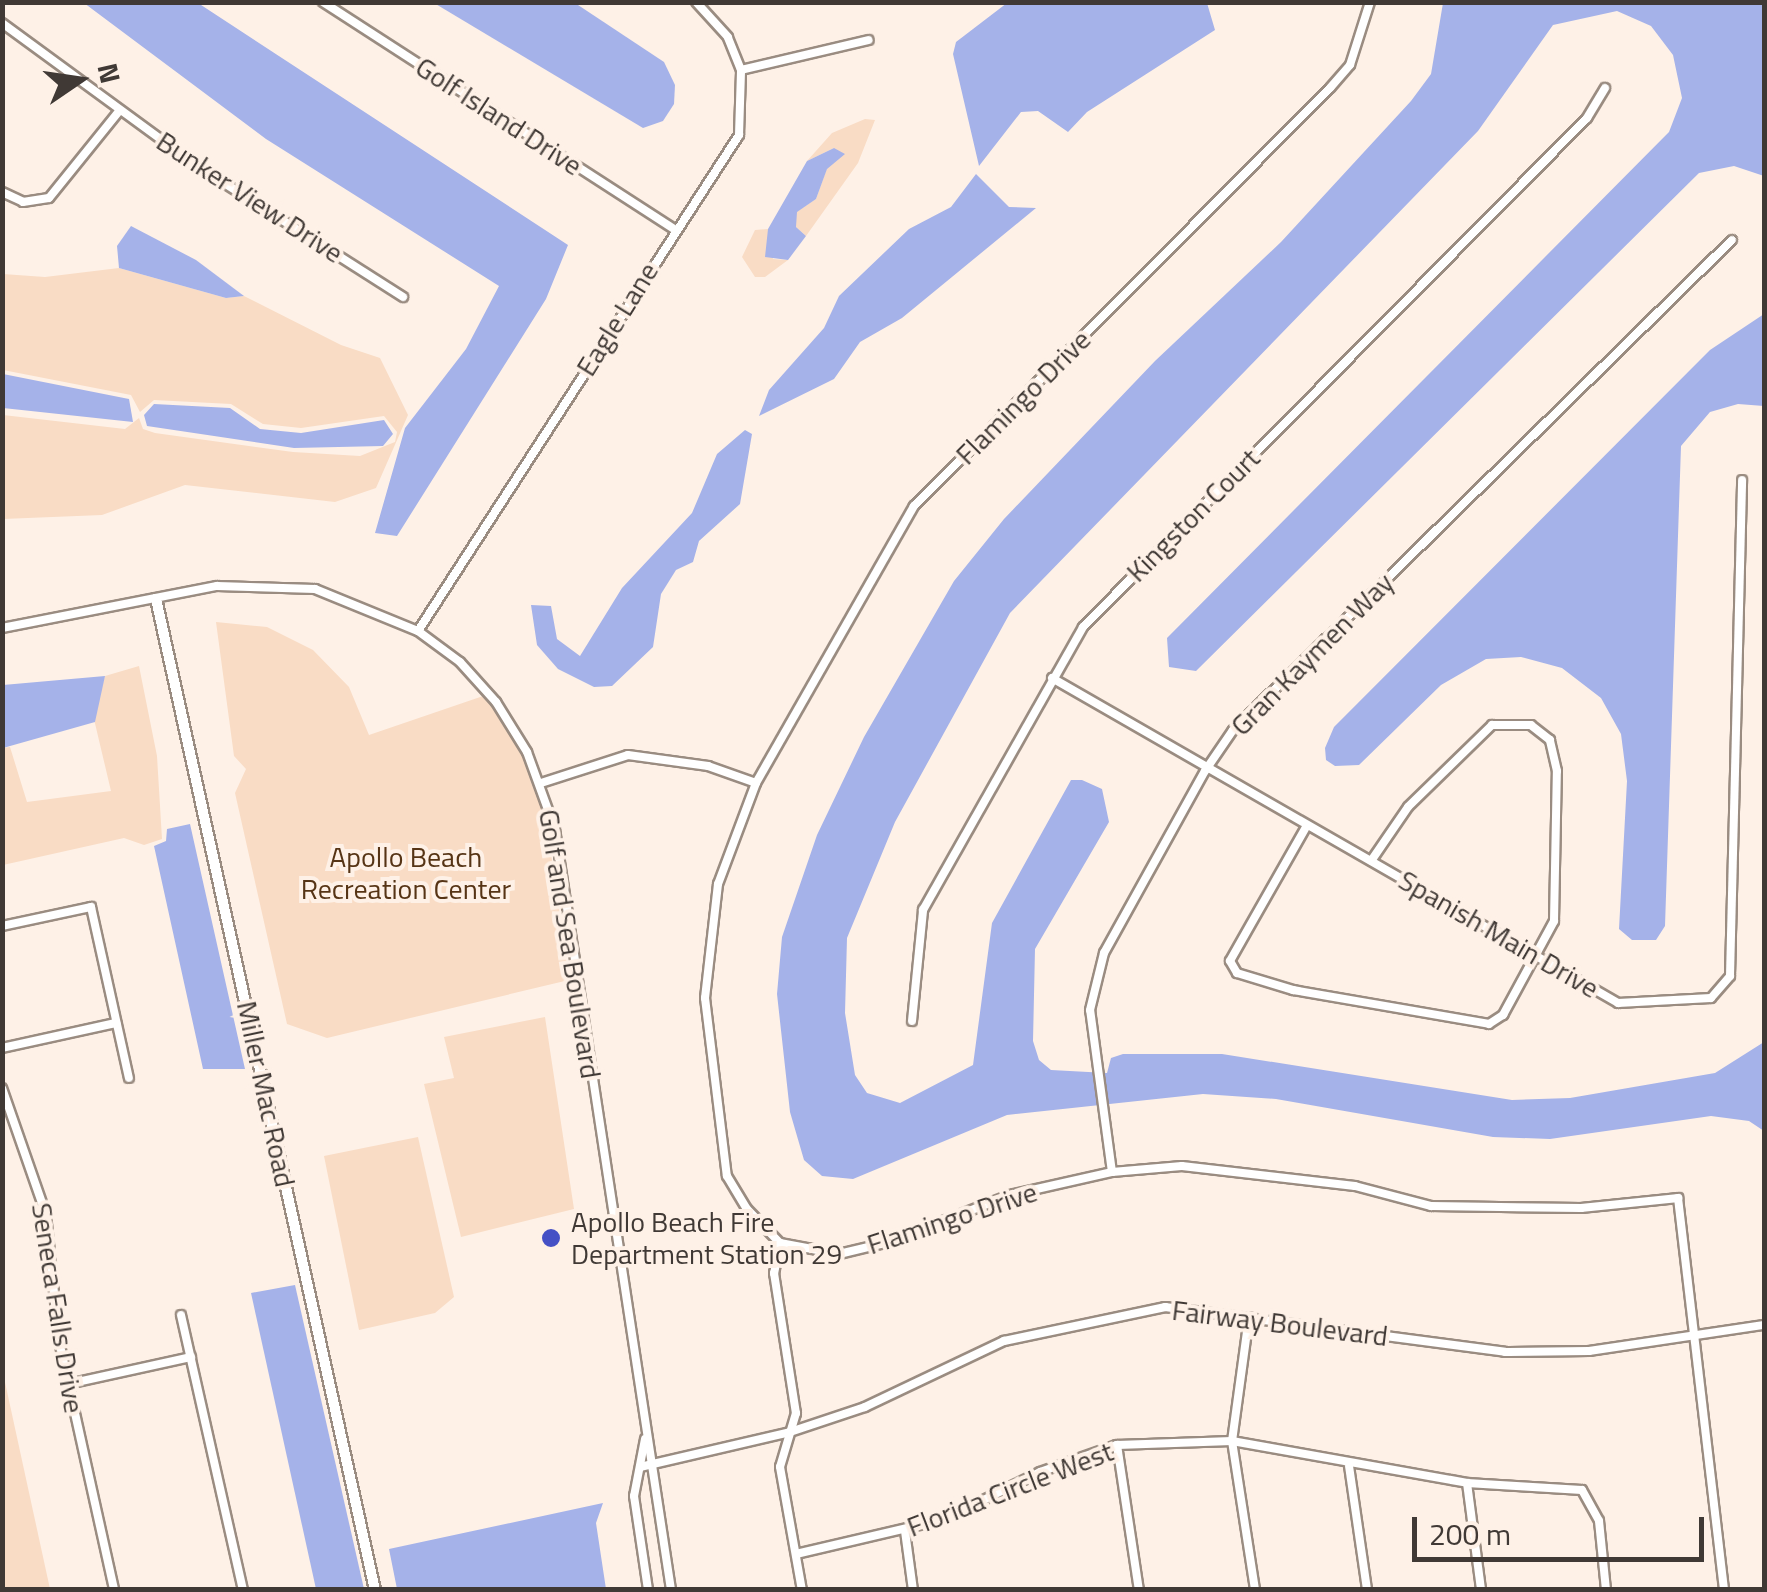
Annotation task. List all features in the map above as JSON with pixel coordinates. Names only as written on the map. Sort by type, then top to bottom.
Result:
[{"type":"street","name":"Golf Island Drive","points":[[323,2],[674,229]]},
{"type":"street","name":"Eagle Lane","points":[[418,631],[674,229],[739,135],[741,70],[728,38],[696,2]]},
{"type":"street","name":"Flamingo Drive","points":[[1370,2],[1350,65],[1330,88],[914,506],[756,784],[718,884],[705,998],[707,1051],[726,1176],[747,1210],[780,1243],[838,1254],[889,1242],[1010,1195],[1112,1172],[1182,1166],[1355,1186],[1431,1206],[1503,1211],[1678,1198],[1698,1340],[1724,1590]]},
{"type":"street","name":"Bunker View Drive","points":[[2,22],[120,110],[403,297]]},
{"type":"street","points":[[741,70],[869,40]]},
{"type":"street","name":"Kingston Court","points":[[912,1021],[923,910],[1082,626],[1588,118],[1605,88]]},
{"type":"street","points":[[2,192],[22,202],[49,198],[120,110]]},
{"type":"street","name":"Gran Kaymen Way","points":[[1112,1172],[1090,1010],[1104,953],[1205,771],[1233,730],[1732,240]]},
{"type":"street","name":"Spanish Main Drive","points":[[1052,678],[1205,771],[1618,1002],[1711,998],[1730,976],[1742,480]]},
{"type":"street","name":"Golf and Sea Boulevard","points":[[2,628],[217,586],[289,585],[368,606],[418,631],[479,681],[512,726],[541,783],[555,829],[672,1590]]},
{"type":"street","name":"Miller Mac Road","points":[[156,599],[375,1590]]},
{"type":"street","points":[[1306,827],[1230,961],[1237,973],[1293,990],[1489,1024],[1503,1015],[1554,921],[1557,771],[1550,740],[1530,725],[1504,723],[1478,736],[1408,807],[1370,860]]},
{"type":"street","points":[[541,783],[628,755],[708,766],[756,784]]},
{"type":"street","points":[[2,926],[91,907],[129,1078]]},
{"type":"street","points":[[2,1048],[116,1023]]},
{"type":"street","name":"Seneca Falls Drive","points":[[2,1088],[46,1214],[68,1384],[114,1590]]},
{"type":"street","points":[[780,1243],[774,1273],[796,1413],[780,1466],[802,1590]]},
{"type":"street","name":"Fairway Boulevard","points":[[640,1466],[790,1432],[865,1406],[1004,1340],[1089,1318],[1165,1307],[1504,1352],[1698,1340],[1764,1325]]},
{"type":"street","points":[[181,1315],[243,1590]]},
{"type":"street","points":[[1249,1317],[1232,1440],[1255,1590]]},
{"type":"street","points":[[68,1384],[191,1357]]},
{"type":"street","name":"Golf and Sea Boulevard","points":[[646,1429],[634,1496],[648,1590]]},
{"type":"street","name":"Florida Circle West","points":[[796,1554],[906,1531],[1118,1445],[1232,1440],[1349,1466],[1467,1483],[1582,1490],[1599,1521],[1606,1590]]},
{"type":"street","points":[[1118,1445],[1139,1590]]},
{"type":"street","points":[[1349,1466],[1367,1590]]},
{"type":"street","points":[[1467,1483],[1481,1590]]},
{"type":"street","points":[[906,1531],[913,1590]]},
{"type":"green space","points":[[865,119],[875,120],[858,163],[806,236],[796,227],[796,212],[816,199],[834,148],[807,161],[832,133]]},
{"type":"green space","points":[[768,229],[773,259],[788,260],[765,277],[755,277],[742,257],[755,230]]},
{"type":"green space","points":[[119,268],[226,298],[244,296],[341,345],[380,358],[408,415],[376,488],[335,502],[185,485],[102,515],[3,519],[3,415],[125,429],[139,418],[143,429],[155,433],[293,452],[360,456],[395,442],[397,432],[384,416],[301,428],[263,424],[231,404],[154,400],[140,412],[131,395],[3,370],[3,274],[45,277]]},
{"type":"green space","name":"Apollo Beach Recreation Center","points":[[216,622],[267,627],[313,650],[349,687],[369,735],[489,694],[541,783],[569,980],[327,1038],[287,1024],[235,793],[246,769],[234,756]]},
{"type":"green space","points":[[139,666],[157,756],[162,839],[144,845],[124,838],[3,865],[3,748],[10,747],[27,802],[111,791],[93,715],[105,676]]},
{"type":"green space","points":[[545,1017],[574,1209],[461,1237],[424,1084],[454,1078],[444,1037]]},
{"type":"green space","points":[[418,1137],[454,1297],[435,1313],[359,1330],[324,1156]]},
{"type":"green space","points":[[3,1373],[50,1589],[3,1589]]},
{"type":"water","points":[[84,3],[198,3],[568,245],[546,299],[397,536],[375,533],[405,428],[466,349],[499,286],[266,139]]},
{"type":"water","points":[[434,3],[575,3],[664,62],[675,85],[674,104],[663,121],[643,128]]},
{"type":"water","points":[[1007,3],[1207,3],[1215,30],[1087,112],[1068,132],[1038,111],[1021,112],[979,166],[953,54],[956,42]]},
{"type":"water","points":[[1443,3],[1764,3],[1764,176],[1734,166],[1699,173],[1196,671],[1169,667],[1167,638],[1669,132],[1682,98],[1673,55],[1651,26],[1617,11],[1553,25],[1478,131],[1010,613],[895,822],[847,938],[845,1013],[855,1075],[867,1093],[900,1103],[973,1065],[992,923],[1071,780],[1082,780],[1102,789],[1109,822],[1035,949],[1033,1041],[1039,1060],[1051,1070],[1107,1073],[1111,1058],[1123,1054],[1222,1054],[1512,1100],[1570,1098],[1715,1073],[1764,1042],[1764,1131],[1749,1121],[1711,1116],[1550,1139],[1493,1137],[1276,1099],[1203,1094],[1007,1115],[853,1179],[822,1176],[804,1160],[790,1112],[777,994],[782,937],[817,835],[864,737],[954,581],[1004,519],[1155,361],[1281,242],[1411,101],[1431,74]]},
{"type":"water","points":[[834,148],[845,154],[827,169],[816,199],[797,212],[796,227],[806,236],[788,260],[765,257],[768,229],[807,161]]},
{"type":"water","points":[[976,174],[1009,207],[1036,208],[902,318],[860,342],[834,379],[759,416],[769,390],[824,328],[839,296],[909,229],[951,207]]},
{"type":"water","points":[[131,226],[196,260],[244,296],[226,298],[119,268],[117,246]]},
{"type":"water","points":[[1764,314],[1764,406],[1738,404],[1710,412],[1681,446],[1665,926],[1656,940],[1632,940],[1619,929],[1627,781],[1621,734],[1601,698],[1562,668],[1521,657],[1486,659],[1441,685],[1359,765],[1335,766],[1326,760],[1325,748],[1334,727],[1710,350]]},
{"type":"water","points":[[3,374],[129,399],[133,422],[3,408]]},
{"type":"water","points":[[154,404],[230,408],[260,429],[301,433],[384,420],[393,434],[383,446],[294,448],[147,426],[144,415]]},
{"type":"water","points":[[745,430],[752,434],[740,504],[699,541],[693,562],[676,570],[661,594],[653,647],[612,686],[594,687],[558,669],[537,645],[531,605],[551,606],[557,639],[580,656],[622,588],[692,513],[717,454]]},
{"type":"water","points":[[105,676],[95,722],[3,748],[3,685]]},
{"type":"water","points":[[190,824],[245,1069],[203,1069],[154,846],[166,841],[167,829]]},
{"type":"water","points":[[295,1285],[364,1589],[316,1589],[251,1293]]},
{"type":"water","points":[[603,1503],[596,1523],[606,1589],[397,1589],[389,1549]]},
{"type":"place","name":"Apollo Beach Fire Department Station 29","points":[[551,1238]]}]
